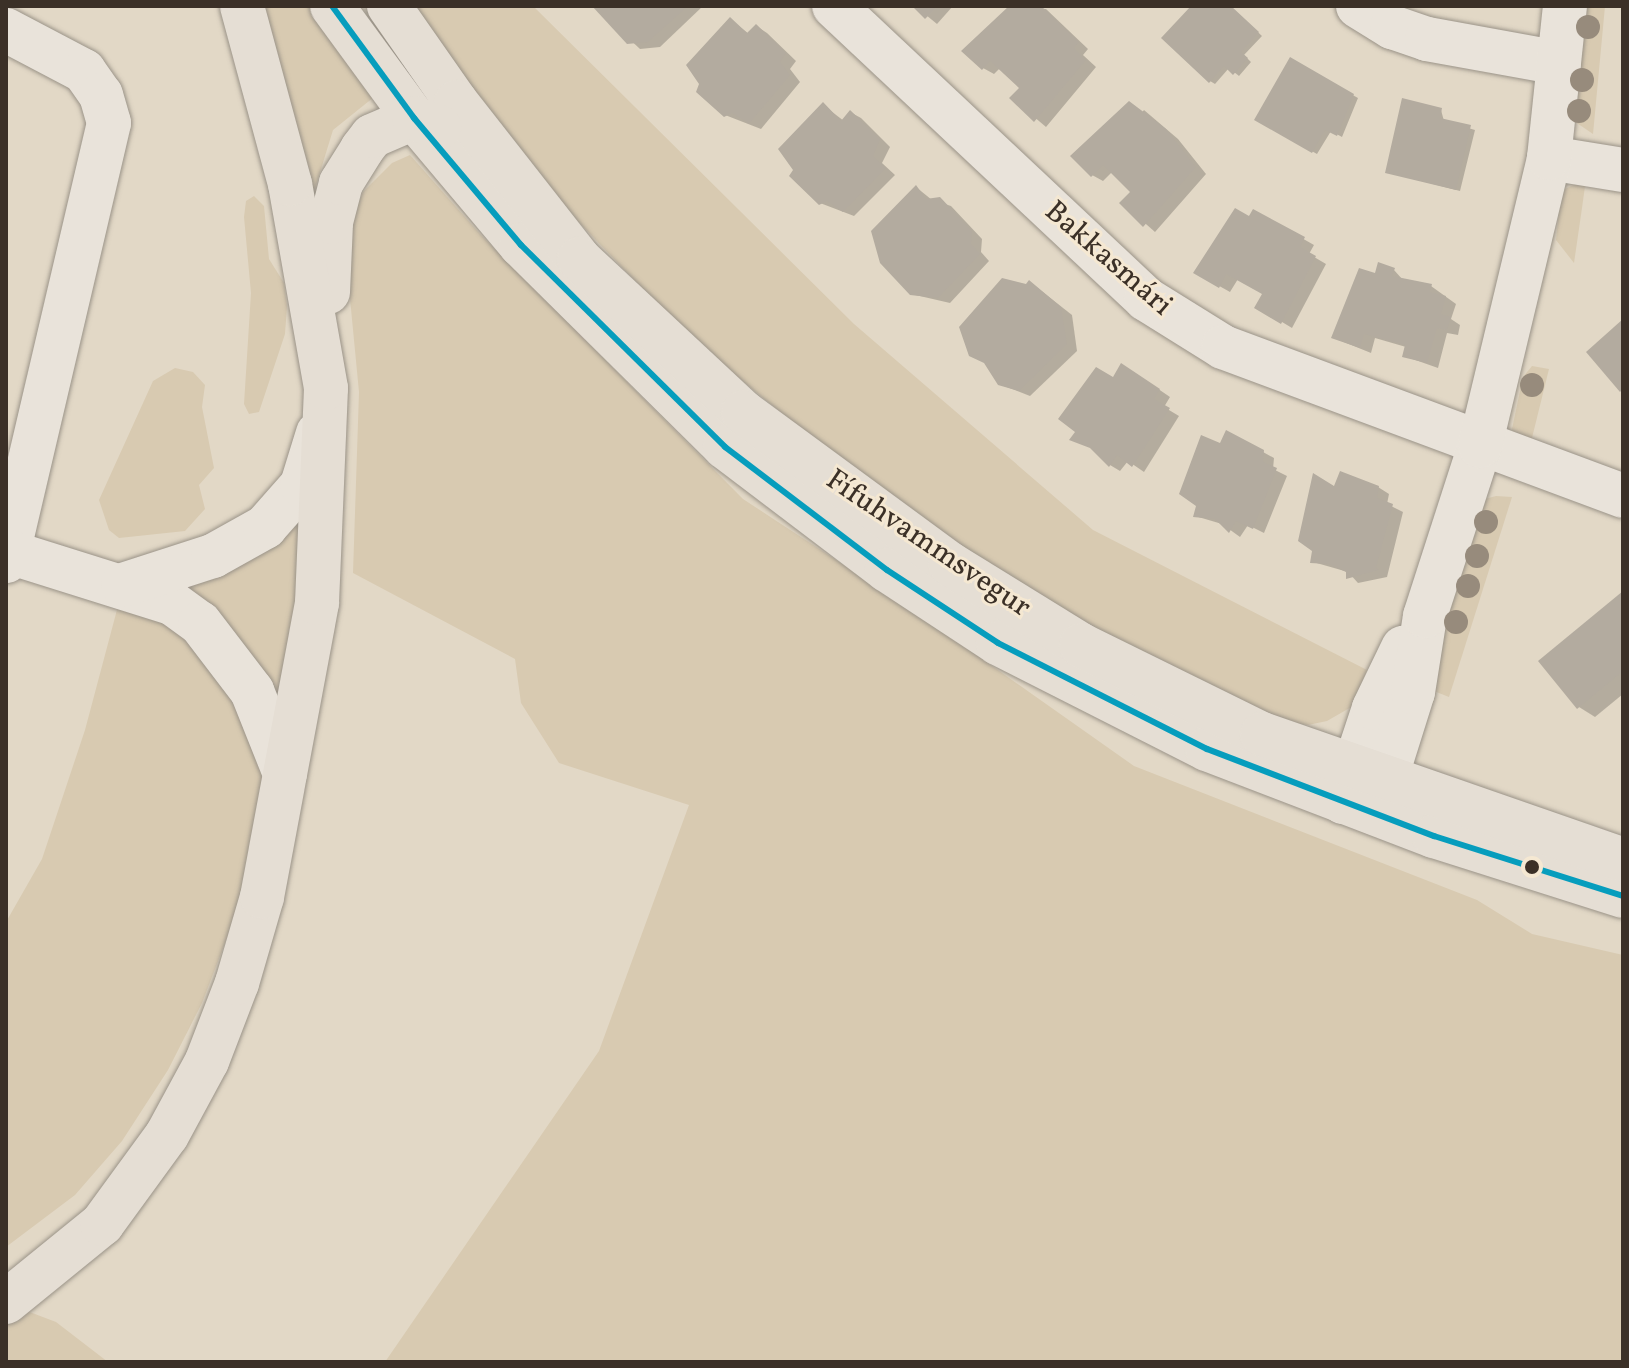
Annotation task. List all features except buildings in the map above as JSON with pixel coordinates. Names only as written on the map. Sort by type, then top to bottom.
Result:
[{"type":"main road","points":[[242,6],[290,184],[326,397]]},
{"type":"main road","name":"Fífuhvammsvegur","points":[[332,6],[414,118],[521,245],[725,447],[887,570],[998,643],[1207,749],[1623,860]]},
{"type":"main road","name":"Fífuhvammsvegur","points":[[389,6],[456,102],[579,259],[743,412],[950,564],[1172,694],[1365,790],[1623,896]]},
{"type":"main road","points":[[6,1302],[102,1224],[167,1135],[207,1061],[237,983],[262,897],[317,603],[331,222],[341,183],[372,136],[414,118],[440,128],[530,227],[579,259]]},
{"type":"street","name":"Bakkasmári","points":[[834,6],[1146,299],[1223,347],[1480,446],[1623,496]]},
{"type":"street","points":[[1358,6],[1392,27],[1427,39],[1559,63]]},
{"type":"street","points":[[1365,790],[1413,692],[1425,616],[1480,446],[1549,158],[1565,6]]},
{"type":"street","points":[[6,30],[84,71],[101,95],[109,123],[8,557],[123,585],[172,603],[211,634],[252,691],[285,774]]},
{"type":"street","points":[[1549,158],[1623,170]]},
{"type":"street","points":[[123,585],[213,556],[265,527],[302,485],[326,397]]},
{"type":"shaded area","points":[[254,6],[317,6],[379,93],[333,130],[313,195]]},
{"type":"shaded area","points":[[408,6],[533,6],[854,324],[1093,530],[1367,670],[1353,706],[1327,721],[1308,725],[1270,721],[1151,664],[893,504],[690,338],[570,213]]},
{"type":"shaded area","points":[[1583,6],[1605,6],[1593,134],[1571,119]]},
{"type":"shaded area","points":[[410,155],[480,234],[743,499],[914,611],[1134,766],[1477,900],[1532,934],[1623,955],[1623,1362],[385,1362],[599,1051],[689,805],[559,763],[521,703],[515,659],[353,573],[359,392],[346,257],[351,220],[363,192],[392,163]]},
{"type":"shaded area","points":[[1586,179],[1574,263],[1556,240],[1561,191]]},
{"type":"shaded area","points":[[254,196],[264,206],[269,259],[284,283],[287,306],[285,334],[259,412],[249,414],[244,404],[251,293],[244,217],[246,201]]},
{"type":"shaded area","points":[[1532,366],[1549,369],[1530,446],[1514,438],[1512,429],[1523,377]]},
{"type":"shaded area","points":[[175,368],[193,372],[205,385],[202,407],[214,468],[199,485],[205,509],[185,531],[119,538],[109,530],[99,500],[153,381]]},
{"type":"shaded area","points":[[1512,497],[1449,697],[1424,687],[1485,499]]},
{"type":"shaded area","points":[[306,516],[282,714],[175,582]]},
{"type":"shaded area","points":[[143,603],[212,655],[269,770],[238,909],[202,1003],[168,1070],[122,1141],[75,1195],[6,1247],[6,922],[42,859],[85,730],[118,606]]},
{"type":"shaded area","points":[[27,1311],[56,1322],[108,1362],[6,1362],[6,1324]]},
{"type":"transit line","points":[[332,6],[414,118],[521,245],[725,447],[887,570],[998,643],[1207,749],[1434,836],[1623,896]]}]
